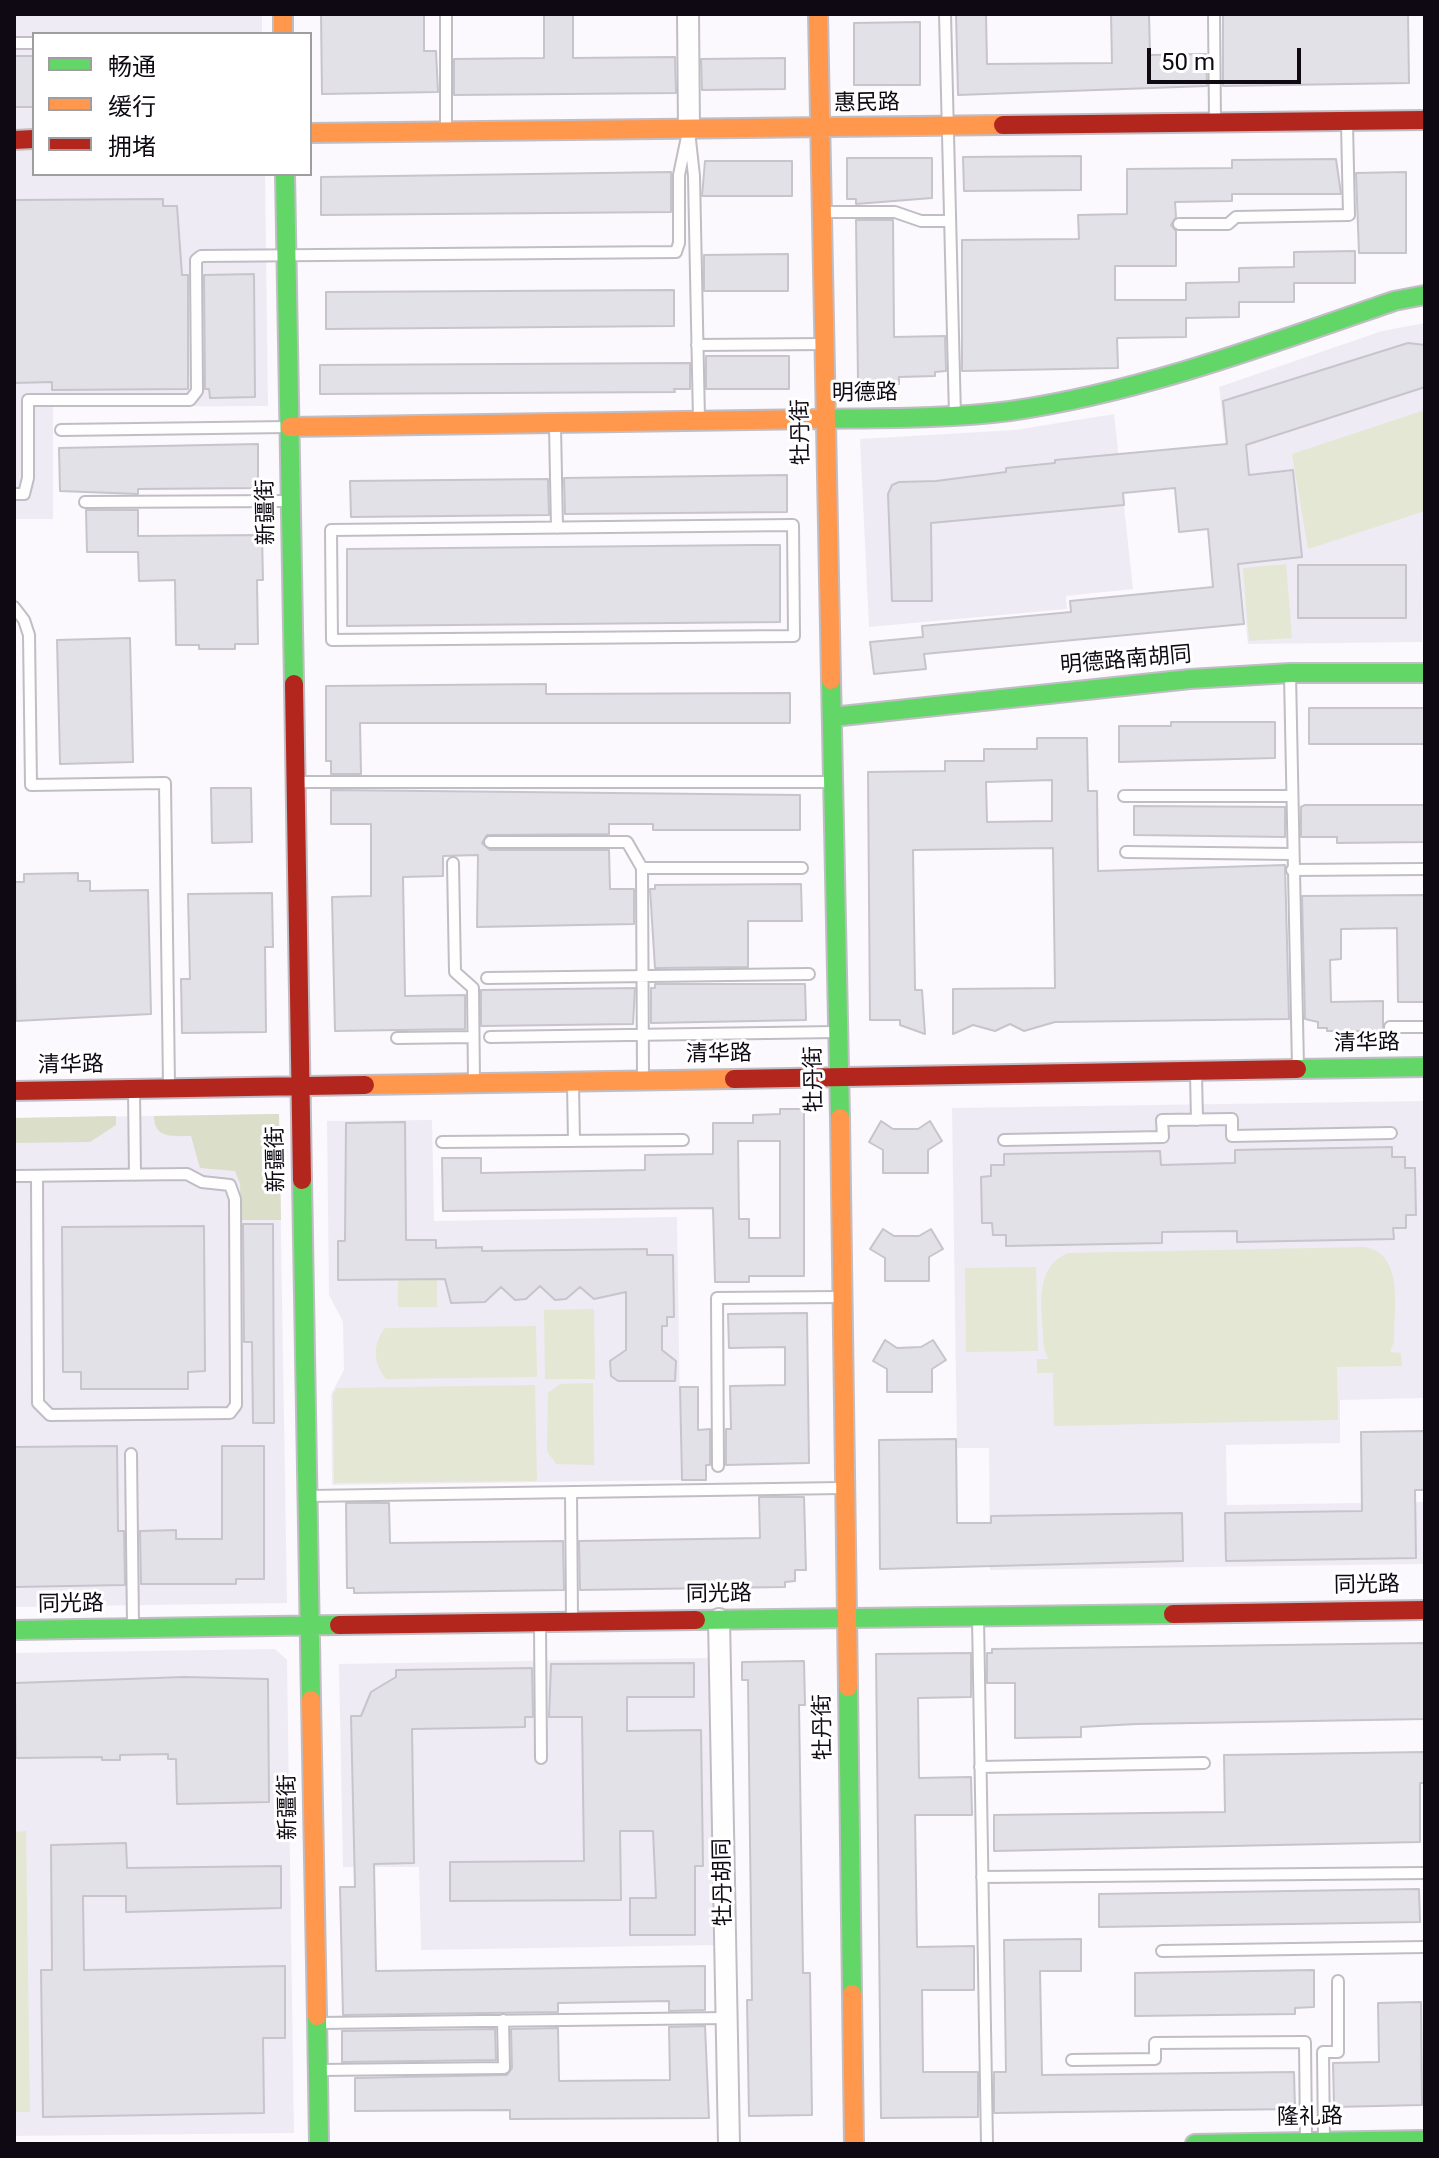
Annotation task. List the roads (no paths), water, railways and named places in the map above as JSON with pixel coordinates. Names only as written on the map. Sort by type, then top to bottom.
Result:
[{"type":"street","points":[[688,14],[689,130]]},
{"type":"street","name":"牡丹街","points":[[818,14],[839,1077],[854,2144]]},
{"type":"street","name":"惠民路","points":[[312,133],[1425,120]]},
{"type":"street","name":"新疆街","points":[[285,176],[319,2144]]},
{"type":"street","name":"明德路","points":[[290,427],[955,417],[1008,412],[1108,393],[1394,301],[1425,295]]},
{"type":"street","name":"明德路南胡同","points":[[832,717],[1071,690],[1290,673],[1425,673]]},
{"type":"street","name":"清华路","points":[[14,1091],[1425,1067]]},
{"type":"street","name":"同光路","points":[[14,1630],[1425,1610]]},
{"type":"street","name":"牡丹胡同","points":[[719,1619],[729,2144]]},
{"type":"street","name":"隆礼路","points":[[1195,2144],[1425,2140]]},
{"type":"lane","points":[[446,14],[446,132]]},
{"type":"lane","points":[[945,14],[955,417]]},
{"type":"lane","points":[[1214,14],[1215,123]]},
{"type":"lane","points":[[1179,224],[1228,224],[1236,217],[1349,215],[1347,122]]},
{"type":"lane","points":[[14,494],[24,494],[28,478],[28,400],[190,400],[197,391],[196,260],[201,256],[676,252],[679,243],[679,175],[689,130]]},
{"type":"lane","points":[[689,130],[694,176],[699,422]]},
{"type":"lane","points":[[822,212],[895,212],[921,221],[950,221]]},
{"type":"lane","points":[[697,345],[824,344]]},
{"type":"lane","points":[[555,424],[557,528]]},
{"type":"lane","points":[[61,430],[290,427]]},
{"type":"lane","points":[[85,502],[291,501]]},
{"type":"lane","points":[[793,525],[794,636],[332,640],[331,530],[557,528],[793,525]]},
{"type":"lane","points":[[14,607],[24,620],[29,635],[31,785],[165,783],[169,1088]]},
{"type":"lane","points":[[1290,673],[1291,854],[1299,1069]]},
{"type":"lane","points":[[296,782],[833,782]]},
{"type":"lane","points":[[1124,796],[1291,796]]},
{"type":"lane","points":[[490,842],[627,842],[642,868],[643,1080]]},
{"type":"lane","points":[[1126,852],[1291,854]]},
{"type":"lane","points":[[453,863],[455,972],[473,988],[474,1083]]},
{"type":"lane","points":[[642,868],[802,868]]},
{"type":"lane","points":[[1292,870],[1425,869]]},
{"type":"lane","points":[[487,978],[809,974]]},
{"type":"lane","points":[[1390,1027],[1425,1027]]},
{"type":"lane","points":[[490,1037],[838,1032]]},
{"type":"lane","points":[[397,1038],[473,1037]]},
{"type":"lane","points":[[1196,1071],[1197,1120]]},
{"type":"lane","points":[[573,1082],[574,1141]]},
{"type":"lane","points":[[134,1089],[135,1175]]},
{"type":"lane","points":[[1004,1140],[1163,1137],[1162,1120],[1232,1119],[1232,1136],[1391,1133]]},
{"type":"lane","points":[[442,1142],[683,1140]]},
{"type":"lane","points":[[14,1176],[187,1174],[202,1182],[230,1185],[235,1199],[236,1405],[230,1413],[50,1415],[43,1411],[38,1403],[37,1176]]},
{"type":"lane","points":[[718,1466],[717,1298],[842,1297]]},
{"type":"lane","points":[[131,1454],[133,1628]]},
{"type":"lane","points":[[307,1496],[844,1488]]},
{"type":"lane","points":[[571,1492],[572,1622]]},
{"type":"lane","points":[[977,1616],[987,2144]]},
{"type":"lane","points":[[540,1622],[541,1758]]},
{"type":"lane","points":[[980,1767],[1204,1763]]},
{"type":"lane","points":[[982,1877],[1425,1873]]},
{"type":"lane","points":[[1162,1951],[1425,1947]]},
{"type":"lane","points":[[1315,2142],[1323,2052],[1338,2052],[1338,1981]]},
{"type":"lane","points":[[317,2023],[726,2018]]},
{"type":"lane","points":[[318,2070],[504,2068],[503,2020]]},
{"type":"lane","points":[[1072,2060],[1155,2059],[1155,2043],[1305,2042],[1315,2142]]}]
